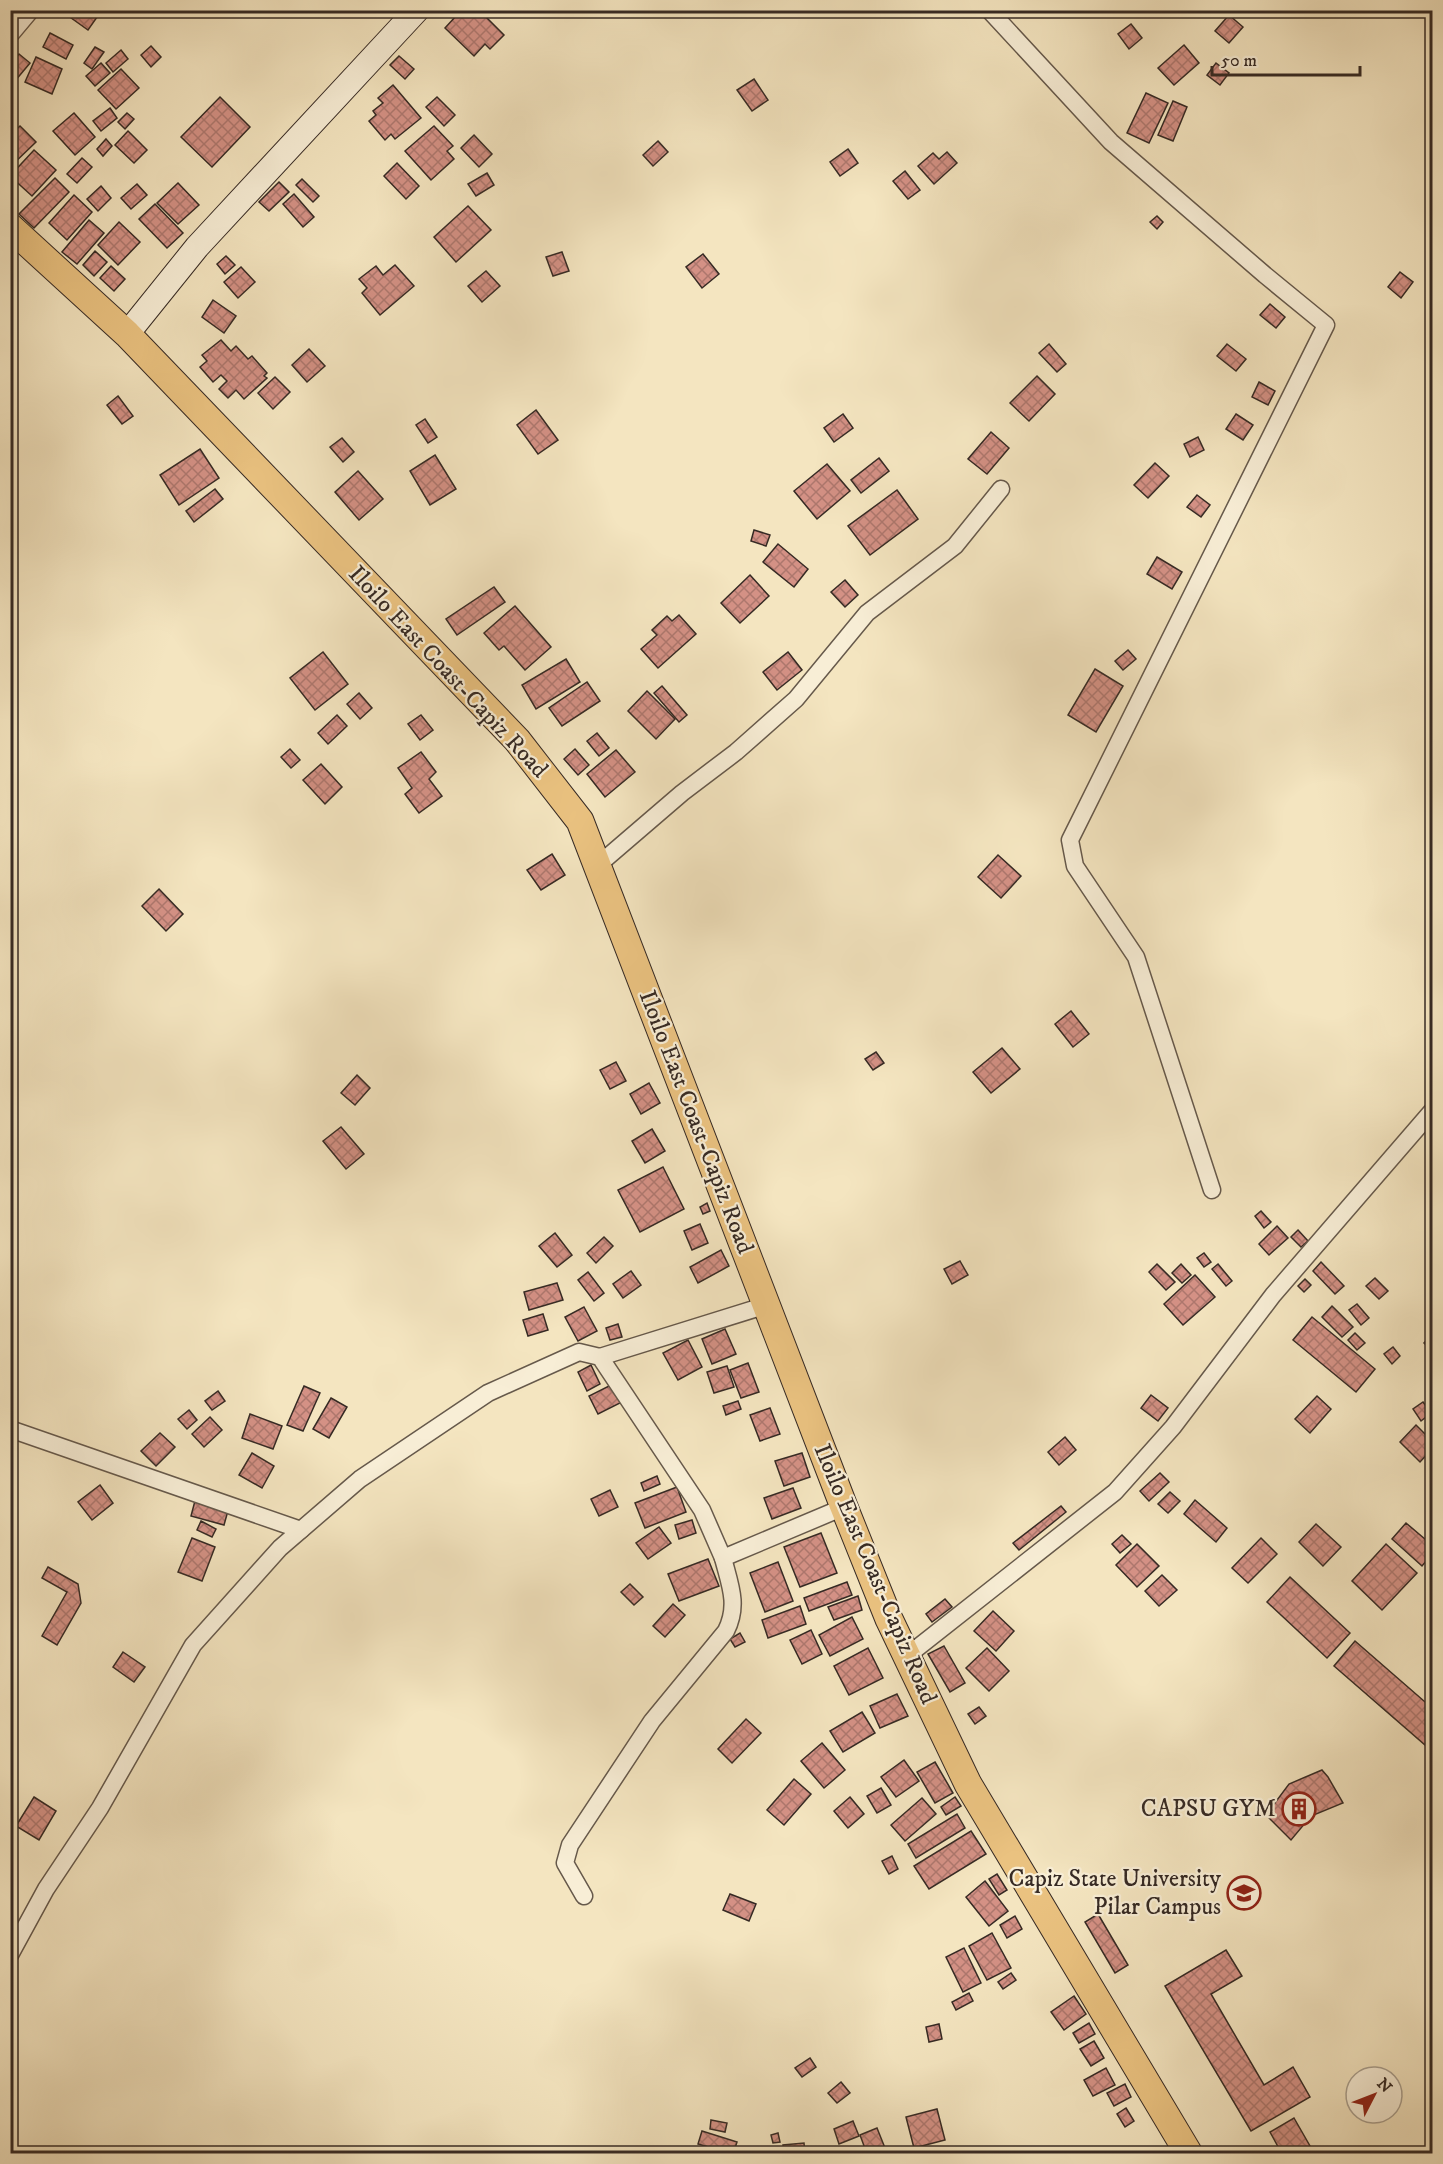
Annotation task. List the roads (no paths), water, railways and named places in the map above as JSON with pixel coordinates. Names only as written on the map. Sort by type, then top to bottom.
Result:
[{"type":"main road","name":"Iloilo East Coast-Capiz Road","points":[[12,231],[127,334],[517,740],[580,821],[889,1619],[968,1784],[1189,2154]]},
{"type":"street","points":[[10,35],[31,10]]},
{"type":"street","points":[[127,334],[197,247],[417,10]]},
{"type":"street","points":[[989,10],[1112,142],[1326,325],[1070,840],[1076,866],[1136,957],[1212,1190]]},
{"type":"street","points":[[597,866],[682,793],[736,753],[796,699],[867,613],[955,546],[1001,489]]},
{"type":"street","points":[[907,1656],[1115,1492],[1173,1427],[1274,1295],[1432,1111]]},
{"type":"street","points":[[10,1955],[46,1889],[100,1808],[194,1645],[280,1548],[360,1479],[488,1393],[579,1352],[600,1357],[766,1305]]},
{"type":"street","points":[[585,1896],[565,1863],[570,1845],[652,1721],[729,1625],[734,1602],[723,1558],[702,1510],[600,1357]]},
{"type":"street","points":[[10,1430],[301,1530]]},
{"type":"street","points":[[723,1558],[844,1507]]},
{"type":"place","name":"CAPSU GYM","points":[[1299,1809]]},
{"type":"place","name":"Capiz State University Pilar Campus","points":[[1244,1893]]}]
